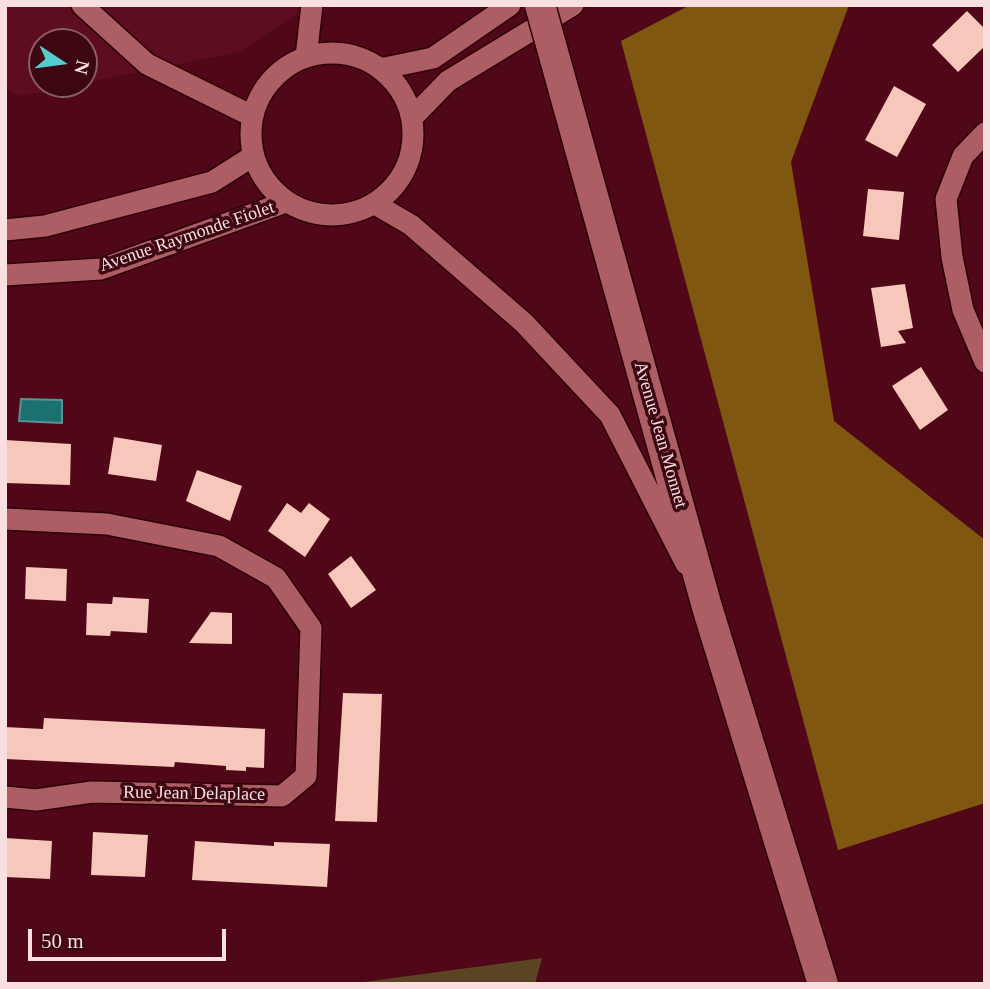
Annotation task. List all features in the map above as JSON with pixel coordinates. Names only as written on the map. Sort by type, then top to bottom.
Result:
[{"type":"main road","name":"Avenue Jean Monnet","points":[[540,5],[708,607],[820,974]]},
{"type":"street","points":[[82,5],[147,64],[252,116]]},
{"type":"street","points":[[306,57],[312,5]]},
{"type":"street","points":[[380,69],[433,58],[510,5]]},
{"type":"street","points":[[412,118],[448,81],[573,5]]},
{"type":"street","points":[[325,53],[345,54],[380,69],[395,83],[412,118],[413,143],[406,166],[393,188],[375,204],[354,213],[330,216],[307,212],[286,202],[260,174],[253,156],[250,136],[252,116],[259,96],[271,79],[287,66],[306,57],[325,53]]},
{"type":"street","points":[[985,132],[963,156],[946,199],[952,257],[963,310],[985,362]]},
{"type":"street","points":[[5,230],[45,226],[212,182],[253,156]]},
{"type":"street","name":"Avenue Raymonde Fiolet","points":[[5,275],[101,269],[286,202]]},
{"type":"street","points":[[375,204],[411,225],[524,323],[610,415],[708,607]]},
{"type":"street","name":"Rue Jean Delaplace","points":[[5,519],[107,523],[219,546],[276,578],[311,628],[306,776],[282,796],[92,792],[36,800],[5,797]]},
{"type":"shaded area","points":[[5,5],[311,5],[239,52],[98,80],[98,28],[28,28],[28,94],[20,96],[5,87]]},
{"type":"shaded area","points":[[690,5],[849,5],[791,162],[834,421],[985,540],[985,803],[838,850],[621,41]]},
{"type":"shaded area","points":[[542,958],[535,984],[349,984]]},
{"type":"water","points":[[21,399],[62,400],[62,423],[19,421]]},
{"type":"building","points":[[967,11],[985,29],[985,46],[958,72],[932,45]]},
{"type":"building","points":[[894,86],[926,104],[897,157],[865,140]]},
{"type":"building","points":[[868,189],[904,192],[899,240],[863,236]]},
{"type":"building","points":[[905,284],[913,328],[898,331],[906,343],[881,347],[871,288]]},
{"type":"building","points":[[921,367],[948,410],[920,430],[892,386]]},
{"type":"building","points":[[114,437],[162,445],[156,481],[108,474]]},
{"type":"building","points":[[5,440],[71,444],[70,485],[5,483]]},
{"type":"building","points":[[197,470],[242,486],[230,521],[186,501]]},
{"type":"building","points":[[287,503],[301,513],[309,503],[330,519],[305,557],[268,531]]},
{"type":"building","points":[[351,556],[376,590],[351,608],[328,574]]},
{"type":"building","points":[[26,567],[67,569],[66,601],[25,599]]},
{"type":"building","points":[[113,597],[149,599],[147,633],[111,631],[110,636],[86,635],[87,603],[112,604]]},
{"type":"building","points":[[211,612],[232,613],[232,644],[189,643]]},
{"type":"building","points":[[343,693],[382,694],[377,822],[335,821]]},
{"type":"building","points":[[44,718],[265,729],[264,768],[246,767],[246,771],[226,770],[226,766],[175,762],[174,767],[5,759],[5,727],[43,729]]},
{"type":"building","points":[[93,832],[148,835],[145,877],[91,875]]},
{"type":"building","points":[[5,838],[52,841],[50,879],[5,877]]},
{"type":"building","points":[[195,841],[274,846],[274,842],[330,844],[327,887],[192,880]]}]
